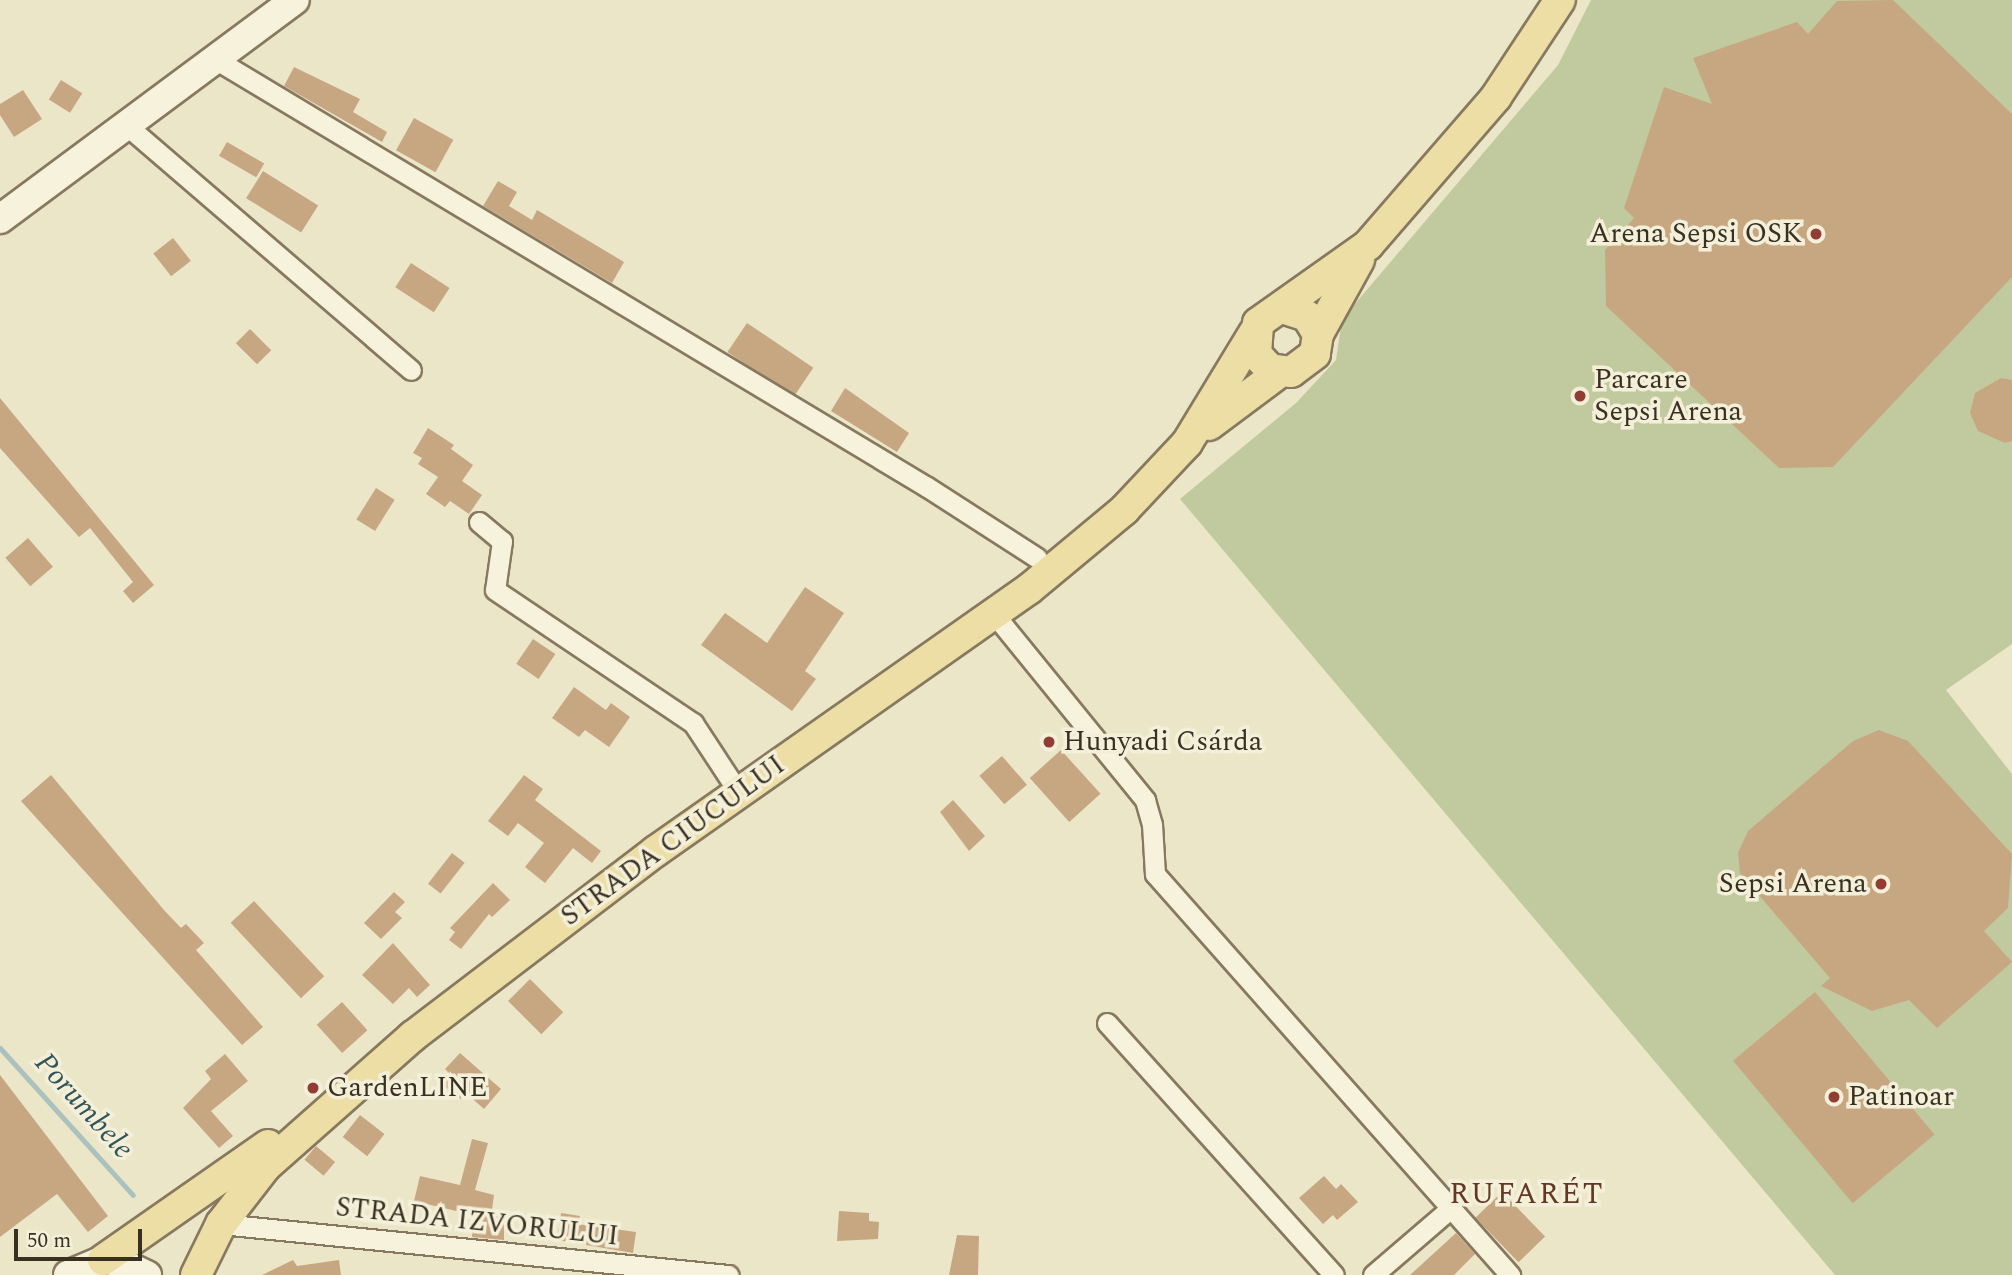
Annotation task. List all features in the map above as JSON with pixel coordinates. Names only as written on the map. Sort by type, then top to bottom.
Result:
[{"type":"main road","points":[[0,219],[295,0]]},
{"type":"main road","points":[[1187,443],[1280,372],[1301,369],[1309,363],[1318,334],[1368,245],[1496,97],[1560,0]]},
{"type":"main road","points":[[1187,443],[1265,316],[1282,308],[1368,245]]},
{"type":"main road","points":[[1282,308],[1307,316],[1318,334]]},
{"type":"main road","points":[[1254,333],[1256,354],[1280,372]]},
{"type":"main road","name":"STRADA CIUCULUI","points":[[295,1136],[501,965],[994,614],[1050,560],[1124,510],[1187,443]]},
{"type":"main road","points":[[196,1275],[221,1224],[295,1136]]},
{"type":"main road","points":[[68,1275],[103,1260],[268,1145],[295,1136]]},
{"type":"main road","points":[[103,1260],[119,1262],[147,1275]]},
{"type":"street","points":[[215,59],[1050,560]]},
{"type":"street","points":[[125,124],[411,370]]},
{"type":"street","points":[[479,522],[502,541],[495,590],[693,723],[739,793]]},
{"type":"street","points":[[994,614],[1145,800],[1152,824],[1155,874],[1510,1275]]},
{"type":"street","points":[[1107,1023],[1334,1275]]},
{"type":"street","points":[[1373,1275],[1451,1208]]},
{"type":"street","name":"STRADA IZVORULUI","points":[[221,1224],[728,1275]]},
{"type":"green space","points":[[1591,0],[2012,0],[2012,644],[1946,690],[2012,774],[2012,1275],[1835,1275],[1180,499],[1296,403],[1336,360],[1342,319],[1558,65]]},
{"type":"building","name":"Arena Sepsi OSK","points":[[1893,0],[2012,114],[2012,277],[1833,467],[1779,468],[1606,306],[1605,250],[1634,218],[1624,208],[1664,87],[1712,104],[1693,58],[1797,22],[1808,34],[1837,1]]},
{"type":"building","points":[[294,67],[360,99],[353,112],[387,132],[382,142],[284,86]]},
{"type":"building","points":[[61,80],[82,93],[70,113],[49,100]]},
{"type":"building","points":[[23,90],[42,119],[14,137],[0,115],[0,104]]},
{"type":"building","points":[[414,118],[453,140],[435,172],[396,150]]},
{"type":"building","points":[[227,142],[264,164],[256,177],[219,156]]},
{"type":"building","points":[[263,171],[318,205],[301,233],[246,198]]},
{"type":"building","points":[[498,181],[517,192],[509,206],[532,220],[537,210],[624,262],[612,283],[483,206]]},
{"type":"building","points":[[173,238],[191,261],[171,276],[153,253]]},
{"type":"building","points":[[411,263],[450,288],[434,312],[395,287]]},
{"type":"building","points":[[747,323],[813,368],[794,397],[727,352]]},
{"type":"building","points":[[250,329],[271,350],[257,364],[236,343]]},
{"type":"building","points":[[2001,378],[2012,380],[2012,441],[2005,443],[1978,431],[1970,413],[1975,393]]},
{"type":"building","points":[[845,388],[909,433],[897,452],[831,411]]},
{"type":"building","points":[[0,398],[154,585],[133,603],[123,591],[133,582],[90,528],[79,537],[0,448]]},
{"type":"building","points":[[428,428],[454,445],[451,449],[473,465],[462,481],[482,495],[469,514],[450,501],[445,507],[426,494],[438,477],[418,464],[422,458],[413,453]]},
{"type":"building","points":[[376,488],[395,500],[375,531],[356,519]]},
{"type":"building","points":[[28,538],[53,567],[30,586],[5,558]]},
{"type":"building","points":[[805,587],[844,613],[805,671],[816,679],[792,711],[701,645],[725,613],[767,643]]},
{"type":"building","points":[[533,639],[555,654],[539,679],[516,664]]},
{"type":"building","points":[[574,687],[606,710],[611,703],[630,717],[609,747],[585,730],[579,737],[552,718]]},
{"type":"building","name":"Sepsi Arena","points":[[1879,730],[1908,741],[2012,854],[2008,908],[1984,931],[2012,962],[1937,1028],[1909,1000],[1872,1011],[1821,986],[1830,978],[1740,873],[1738,853],[1748,831],[1853,741]]},
{"type":"building","points":[[1061,750],[1100,794],[1069,822],[1030,778]]},
{"type":"building","points":[[1002,756],[1027,785],[1004,804],[979,776]]},
{"type":"building","points":[[51,775],[164,910],[181,928],[186,924],[204,943],[196,950],[263,1027],[242,1045],[21,801]]},
{"type":"building","points":[[524,775],[543,789],[535,800],[601,851],[592,863],[573,848],[545,883],[525,867],[544,843],[518,823],[508,836],[488,821]]},
{"type":"building","points":[[953,800],[985,836],[969,851],[940,812]]},
{"type":"building","points":[[452,853],[465,863],[441,894],[428,884]]},
{"type":"building","points":[[493,883],[510,900],[492,917],[489,914],[461,949],[449,940],[455,932],[450,928]]},
{"type":"building","points":[[394,892],[405,902],[395,912],[402,918],[381,939],[364,923]]},
{"type":"building","points":[[254,901],[324,976],[301,998],[231,923]]},
{"type":"building","points":[[393,943],[430,985],[417,997],[409,988],[393,1004],[362,975]]},
{"type":"building","points":[[530,979],[563,1012],[541,1034],[508,1001]]},
{"type":"building","name":"Patinoar","points":[[1815,992],[1935,1134],[1853,1203],[1733,1061]]},
{"type":"building","points":[[342,1002],[367,1030],[342,1053],[317,1025]]},
{"type":"building","points":[[460,1053],[501,1089],[484,1109],[466,1093],[460,1099],[443,1085],[451,1075],[445,1069]]},
{"type":"building","points":[[225,1054],[248,1081],[211,1111],[233,1136],[219,1148],[183,1108],[211,1079],[205,1071]]},
{"type":"building","points":[[0,1075],[108,1216],[88,1232],[57,1194],[0,1237]]},
{"type":"building","points":[[360,1115],[384,1134],[367,1156],[343,1137]]},
{"type":"building","points":[[472,1139],[488,1143],[475,1190],[494,1195],[492,1210],[504,1212],[504,1240],[472,1237],[473,1215],[414,1201],[420,1176],[460,1185]]},
{"type":"building","points":[[316,1146],[335,1162],[324,1176],[304,1160]]},
{"type":"building","points":[[1324,1176],[1336,1189],[1341,1184],[1358,1202],[1337,1220],[1333,1215],[1323,1224],[1299,1198]]},
{"type":"building","points":[[1502,1192],[1545,1237],[1518,1262],[1475,1218]]},
{"type":"building","points":[[839,1211],[869,1213],[869,1221],[879,1222],[878,1239],[837,1241]]},
{"type":"building","points":[[561,1213],[580,1216],[578,1224],[636,1232],[633,1253],[557,1240]]},
{"type":"building","points":[[1456,1233],[1475,1254],[1454,1275],[1410,1275]]},
{"type":"building","points":[[957,1235],[979,1236],[978,1275],[949,1275]]},
{"type":"building","points":[[293,1260],[297,1266],[339,1260],[341,1275],[262,1275]]},
{"type":"waterway","name":"Porumbele","points":[[0,1048],[133,1195]]},
{"type":"place","name":"Arena Sepsi OSK","points":[[1816,234]]},
{"type":"place","name":"Parcare Sepsi Arena","points":[[1580,396]]},
{"type":"place","name":"Hunyadi Csárda","points":[[1049,742]]},
{"type":"place","name":"Sepsi Arena","points":[[1881,884]]},
{"type":"place","name":"GardenLINE","points":[[313,1088]]},
{"type":"place","name":"Patinoar","points":[[1834,1097]]},
{"type":"district","name":"RUFARÉT","points":[[1527,1194]]}]
